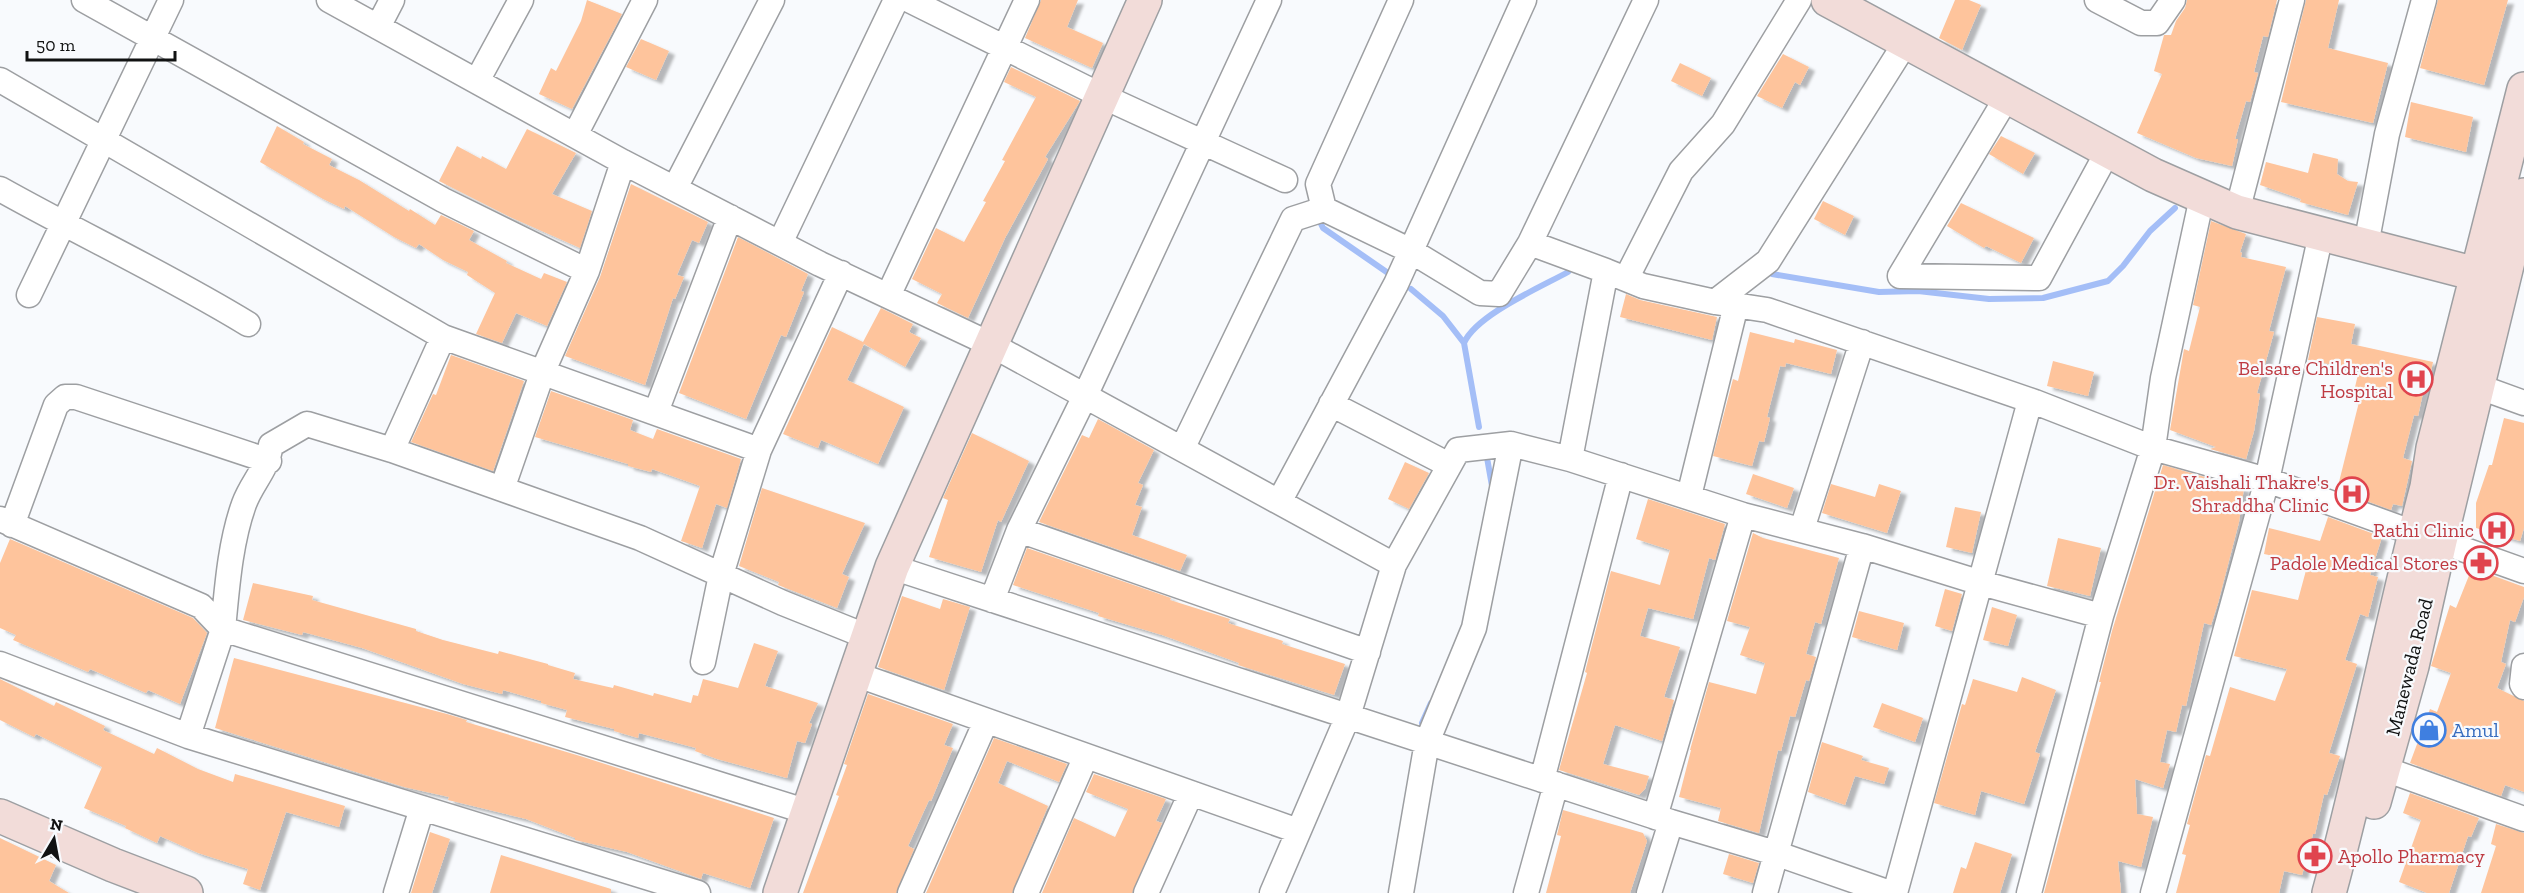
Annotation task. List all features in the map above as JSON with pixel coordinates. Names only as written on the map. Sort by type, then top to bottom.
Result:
[{"type":"street","points":[[84,0],[443,200],[587,271]]},
{"type":"street","points":[[29,295],[171,0]]},
{"type":"street","points":[[329,0],[623,162],[780,243],[990,344],[1394,565]]},
{"type":"street","points":[[378,27],[392,0]]},
{"type":"street","points":[[477,81],[521,0]]},
{"type":"street","points":[[575,135],[645,0]]},
{"type":"street","points":[[675,189],[772,0]]},
{"type":"street","points":[[780,243],[896,0]]},
{"type":"street","points":[[909,0],[1004,49],[1202,144],[1285,180]]},
{"type":"street","points":[[888,296],[1027,0]]},
{"type":"street","points":[[780,893],[891,567],[1145,0]]},
{"type":"street","points":[[992,600],[1019,530],[1085,396],[1269,0]]},
{"type":"street","points":[[1324,209],[1318,184],[1401,0]]},
{"type":"street","points":[[1279,502],[1396,284],[1524,0]]},
{"type":"street","points":[[1182,449],[1293,219],[1324,209],[1411,251],[1480,293],[1499,294],[1530,243],[1646,0]]},
{"type":"street","points":[[1570,459],[1616,275],[1681,171],[1723,124],[1798,0]]},
{"type":"street","points":[[1828,0],[2153,176],[2237,212],[2476,274]]},
{"type":"street","points":[[2097,0],[2141,23],[2157,23],[2173,0]]},
{"type":"street","points":[[2237,212],[2292,0]]},
{"type":"street","points":[[2366,245],[2387,134],[2424,0]]},
{"type":"street","points":[[1689,496],[1725,304],[1768,261],[1906,42]]},
{"type":"street","points":[[0,80],[444,337],[759,450]]},
{"type":"street","points":[[2329,893],[2427,537],[2476,274],[2524,89]]},
{"type":"street","points":[[2007,97],[1900,276],[2039,278],[2108,151]]},
{"type":"street","points":[[502,489],[543,371],[587,271],[623,162]]},
{"type":"street","points":[[0,189],[63,224],[188,287],[248,324]]},
{"type":"street","name":"Manewada Road","points":[[2349,893],[2412,666],[2427,537],[2477,386],[2524,195]]},
{"type":"street","points":[[2029,893],[2101,616],[2153,448],[2163,378],[2202,197]]},
{"type":"street","points":[[656,412],[730,217]]},
{"type":"street","points":[[2153,893],[2267,480],[2321,234]]},
{"type":"street","points":[[1530,243],[1643,286],[1725,304],[1767,310],[2030,401],[2153,448],[2267,480],[2524,571]]},
{"type":"street","points":[[703,662],[721,575],[759,450],[841,273]]},
{"type":"street","points":[[392,450],[444,337]]},
{"type":"street","points":[[1802,529],[1862,342]]},
{"type":"street","points":[[2477,386],[2524,404]]},
{"type":"street","points":[[269,461],[76,397],[65,397],[56,405],[6,522],[201,606],[223,629],[808,812]]},
{"type":"street","points":[[1895,893],[2030,401]]},
{"type":"street","points":[[1331,404],[1449,465]]},
{"type":"street","points":[[188,736],[223,629],[230,562],[244,503],[269,461],[272,445],[307,424],[392,450],[640,538],[783,603],[868,637]]},
{"type":"street","points":[[1272,893],[1348,716],[1394,565],[1458,450],[1511,444],[1570,459],[1743,514],[1862,546],[1981,583],[2101,616]]},
{"type":"street","points":[[1401,893],[1427,742],[1474,628],[1511,444]]},
{"type":"street","points":[[1526,893],[1549,782],[1621,475]]},
{"type":"street","points":[[1648,893],[1663,819],[1743,514]]},
{"type":"street","points":[[1019,530],[1368,651]]},
{"type":"street","points":[[1765,893],[1862,546]]},
{"type":"street","points":[[891,567],[1890,893]]},
{"type":"street","points":[[0,664],[188,736],[698,893]]},
{"type":"street","points":[[2524,666],[2522,684],[2524,687]]},
{"type":"street","points":[[855,674],[1299,831]]},
{"type":"street","points":[[910,893],[986,721]]},
{"type":"street","points":[[1026,893],[1086,756]]},
{"type":"street","points":[[2382,768],[2524,819]]},
{"type":"street","points":[[1146,893],[1191,793]]},
{"type":"street","points":[[396,893],[422,808]]},
{"type":"street","points":[[0,816],[134,884],[186,893]]},
{"type":"building","points":[[587,0],[622,14],[572,109],[539,94],[551,68],[556,71],[581,21]]},
{"type":"building","points":[[1041,0],[1078,0],[1067,27],[1103,43],[1092,68],[1025,38]]},
{"type":"building","points":[[1955,0],[1969,0],[1981,5],[1962,50],[1939,38]]},
{"type":"building","points":[[2187,0],[2277,0],[2268,37],[2263,36],[2254,72],[2258,73],[2250,102],[2246,101],[2235,139],[2238,139],[2232,166],[2196,158],[2137,133],[2162,74],[2154,71],[2164,35],[2171,35]]},
{"type":"building","points":[[2306,0],[2339,0],[2328,48],[2388,63],[2373,123],[2281,102]]},
{"type":"building","points":[[2438,0],[2508,0],[2484,85],[2420,68]]},
{"type":"building","points":[[641,39],[669,51],[656,80],[626,67]]},
{"type":"building","points":[[1783,54],[1809,67],[1800,85],[1795,82],[1782,108],[1757,96]]},
{"type":"building","points":[[1680,63],[1711,78],[1702,96],[1671,81]]},
{"type":"building","points":[[1011,67],[1080,101],[1045,157],[1048,159],[1005,238],[968,318],[937,303],[942,294],[912,279],[936,228],[964,242],[1005,161],[1002,160],[1036,97],[1004,82]]},
{"type":"building","points":[[2411,102],[2473,117],[2466,152],[2405,137]]},
{"type":"building","points":[[277,126],[304,142],[303,144],[332,159],[329,165],[435,225],[441,215],[474,231],[469,240],[507,261],[506,263],[541,279],[544,273],[567,282],[547,326],[516,313],[502,343],[476,334],[495,293],[467,275],[468,272],[443,260],[419,244],[416,248],[394,237],[345,206],[344,209],[323,199],[260,162]]},
{"type":"building","points":[[527,129],[576,153],[552,194],[592,211],[580,248],[510,217],[439,181],[457,146],[506,169]]},
{"type":"building","points":[[2001,136],[2035,153],[2023,174],[1989,154]]},
{"type":"building","points":[[2313,153],[2338,159],[2337,174],[2348,181],[2358,182],[2348,215],[2300,202],[2301,199],[2260,185],[2266,162],[2308,173]]},
{"type":"building","points":[[631,184],[708,222],[699,243],[692,240],[677,275],[684,277],[675,299],[673,298],[645,385],[565,356],[600,277]]},
{"type":"building","points":[[1823,201],[1854,216],[1845,235],[1814,219]]},
{"type":"building","points":[[1961,203],[2034,238],[2021,263],[1986,246],[1984,248],[1947,226]]},
{"type":"building","points":[[2211,221],[2246,234],[2240,252],[2241,257],[2286,267],[2269,331],[2274,332],[2257,393],[2260,394],[2254,431],[2246,459],[2210,449],[2216,447],[2170,430],[2184,349],[2189,351],[2200,307],[2193,305]]},
{"type":"building","points":[[738,237],[808,274],[801,291],[804,292],[786,337],[781,335],[746,419],[679,393]]},
{"type":"building","points":[[1626,294],[1640,300],[1717,317],[1712,340],[1620,317]]},
{"type":"building","points":[[881,308],[913,324],[909,332],[921,338],[905,367],[864,344],[847,380],[904,407],[878,464],[821,440],[818,448],[783,434],[832,327],[863,342]]},
{"type":"building","points":[[2317,317],[2355,324],[2351,344],[2433,362],[2418,416],[2414,415],[2403,458],[2412,461],[2402,506],[2393,504],[2391,510],[2337,490],[2359,402],[2352,400],[2359,370],[2308,360]]},
{"type":"building","points":[[1750,332],[1794,343],[1795,339],[1837,350],[1831,374],[1786,363],[1785,367],[1780,366],[1767,417],[1770,418],[1764,442],[1759,441],[1752,466],[1713,456],[1733,379],[1738,381]]},
{"type":"building","points":[[451,355],[524,381],[493,471],[411,442],[433,394],[436,395]]},
{"type":"building","points":[[2053,361],[2094,372],[2088,396],[2047,386]]},
{"type":"building","points":[[551,391],[633,420],[630,430],[653,439],[657,429],[741,459],[727,508],[716,504],[702,548],[681,541],[700,486],[652,469],[651,472],[628,466],[628,464],[535,437]]},
{"type":"building","points":[[2504,418],[2524,423],[2524,528],[2520,541],[2476,528],[2476,503],[2489,465],[2492,465]]},
{"type":"building","points":[[1098,419],[1154,450],[1138,483],[1143,485],[1135,505],[1142,507],[1132,535],[1187,555],[1180,571],[1039,522],[1082,435],[1089,438]]},
{"type":"building","points":[[972,433],[1029,461],[1001,522],[998,520],[981,572],[929,557],[948,500],[943,498]]},
{"type":"building","points":[[1405,462],[1429,473],[1409,509],[1388,499]]},
{"type":"building","points":[[2163,465],[2244,488],[2239,522],[2218,603],[2211,625],[2204,623],[2186,706],[2182,705],[2176,732],[2167,730],[2160,762],[2170,764],[2163,788],[2135,779],[2137,814],[2153,817],[2141,867],[2118,861],[2121,893],[2044,893],[2101,682],[2099,682],[2112,631]]},
{"type":"building","points":[[1753,474],[1794,488],[1787,508],[1746,494]]},
{"type":"building","points":[[1831,484],[1875,497],[1879,484],[1901,491],[1887,533],[1822,513]]},
{"type":"building","points":[[762,488],[865,523],[842,574],[849,577],[837,608],[778,585],[779,582],[739,566]]},
{"type":"building","points":[[1648,499],[1725,524],[1715,560],[1709,558],[1693,619],[1648,608],[1640,636],[1680,647],[1664,697],[1674,700],[1662,741],[1615,725],[1603,764],[1649,776],[1645,789],[1639,795],[1559,770],[1587,673],[1585,672],[1611,571],[1660,585],[1670,550],[1636,539]]},
{"type":"building","points":[[1955,507],[1981,512],[1972,553],[1946,547]]},
{"type":"building","points":[[2328,517],[2382,537],[2370,575],[2378,577],[2368,617],[2360,614],[2345,660],[2357,664],[2329,753],[2340,756],[2327,795],[2324,794],[2302,875],[2284,871],[2279,893],[2176,893],[2186,855],[2182,854],[2190,825],[2187,824],[2206,755],[2210,756],[2230,687],[2275,701],[2287,669],[2234,656],[2252,590],[2298,600],[2308,563],[2264,554],[2269,528],[2320,541]]},
{"type":"building","points":[[1753,533],[1763,538],[1839,558],[1821,624],[1815,622],[1806,654],[1816,657],[1809,681],[1806,680],[1795,717],[1790,716],[1781,751],[1778,750],[1759,833],[1718,821],[1721,808],[1679,797],[1709,682],[1756,694],[1765,663],[1740,655],[1750,627],[1727,621]]},
{"type":"building","points":[[2058,538],[2101,548],[2090,596],[2047,586]]},
{"type":"building","points":[[10,539],[193,618],[207,633],[180,704],[148,690],[146,693],[90,669],[88,672],[13,640],[16,635],[0,628],[0,563]]},
{"type":"building","points":[[1027,548],[1171,598],[1170,600],[1230,619],[1228,623],[1283,641],[1282,644],[1345,664],[1334,695],[1238,665],[1239,663],[1162,635],[1098,616],[1099,613],[1013,585]]},
{"type":"building","points":[[2472,568],[2524,587],[2524,597],[2515,622],[2510,620],[2501,662],[2506,664],[2497,688],[2524,701],[2524,792],[2505,785],[2501,796],[2410,763],[2430,709],[2437,712],[2451,673],[2431,666],[2450,605],[2456,608]]},
{"type":"building","points":[[253,583],[313,596],[312,600],[416,629],[416,631],[443,640],[548,664],[575,673],[573,679],[613,688],[614,685],[653,696],[654,693],[691,703],[693,695],[698,696],[703,679],[738,688],[754,643],[778,651],[765,686],[818,703],[809,723],[812,724],[805,743],[797,741],[787,778],[717,759],[695,751],[696,748],[639,733],[638,738],[614,731],[614,729],[565,717],[567,710],[541,703],[541,701],[503,690],[502,694],[463,684],[362,648],[303,632],[302,635],[243,620]]},
{"type":"building","points":[[1945,589],[1962,594],[1952,631],[1935,626]]},
{"type":"building","points":[[902,596],[940,609],[943,599],[970,607],[944,690],[878,667]]},
{"type":"building","points":[[1992,607],[2017,615],[2008,646],[1983,640]]},
{"type":"building","points":[[1859,611],[1904,623],[1897,650],[1852,637]]},
{"type":"building","points":[[234,658],[447,714],[467,720],[466,722],[774,818],[750,888],[703,873],[701,879],[627,852],[575,840],[575,838],[526,819],[448,800],[449,797],[404,787],[215,728]]},
{"type":"building","points":[[2022,677],[2056,690],[2035,752],[2040,754],[2024,804],[1981,791],[1975,815],[1934,803],[1962,704],[1965,705],[1973,679],[2017,692]]},
{"type":"building","points":[[0,679],[54,706],[56,702],[105,726],[103,730],[154,754],[157,748],[198,769],[233,782],[235,774],[345,806],[339,827],[286,812],[260,890],[243,884],[248,869],[198,853],[160,836],[157,843],[125,828],[126,826],[84,808],[102,767],[36,734],[34,737],[0,720]]},
{"type":"building","points":[[868,694],[953,724],[944,745],[953,748],[931,801],[929,800],[908,846],[914,849],[896,893],[803,893],[839,796],[836,795],[847,765],[844,764]]},
{"type":"building","points":[[1882,703],[1923,718],[1915,742],[1873,727]]},
{"type":"building","points":[[994,738],[1067,764],[1059,782],[1007,761],[998,783],[1048,806],[1012,893],[926,893]]},
{"type":"building","points":[[1822,742],[1863,756],[1861,760],[1889,768],[1884,784],[1855,776],[1845,805],[1808,792]]},
{"type":"building","points":[[1094,774],[1166,799],[1156,821],[1162,823],[1132,893],[1042,893],[1074,818],[1115,837],[1128,809],[1086,792]]},
{"type":"building","points":[[2410,793],[2479,818],[2471,837],[2468,836],[2449,893],[2427,893],[2399,882],[2421,820],[2403,813]]},
{"type":"building","points":[[1563,810],[1643,833],[1647,841],[1630,893],[1546,893],[1561,836],[1557,835]]},
{"type":"building","points":[[2496,824],[2524,833],[2524,893],[2481,893],[2496,846],[2491,844]]},
{"type":"building","points":[[430,832],[450,839],[432,893],[411,893]]},
{"type":"building","points":[[0,838],[56,865],[49,881],[69,893],[0,893]]},
{"type":"building","points":[[1975,842],[2012,854],[2000,893],[1953,893],[1961,867],[1966,869]]},
{"type":"building","points":[[1729,854],[1759,863],[1753,883],[1723,874]]},
{"type":"building","points":[[501,855],[611,889],[611,893],[490,893]]},
{"type":"waterway","points":[[1772,274],[1879,292],[1918,291],[1989,299],[2043,298],[2108,281],[2123,266],[2150,231],[2175,208]]},
{"type":"waterway","points":[[1317,216],[1323,228],[1388,273]]},
{"type":"waterway","points":[[1479,427],[1464,343],[1471,333],[1495,312],[1568,272]]},
{"type":"waterway","points":[[1411,289],[1443,316],[1464,343]]},
{"type":"waterway","points":[[1486,452],[1492,486]]},
{"type":"waterway","points":[[1422,723],[1431,703]]},
{"type":"place","name":"Belsare Children's Hospital","points":[[2416,379]]},
{"type":"place","name":"Dr. Vaishali Thakre's Shraddha Clinic","points":[[2352,494]]},
{"type":"place","name":"Rathi Clinic","points":[[2497,530]]},
{"type":"place","name":"Padole Medical Stores","points":[[2481,563]]},
{"type":"place","name":"Amul","points":[[2429,730]]},
{"type":"place","name":"Apollo Pharmacy","points":[[2315,856]]}]
